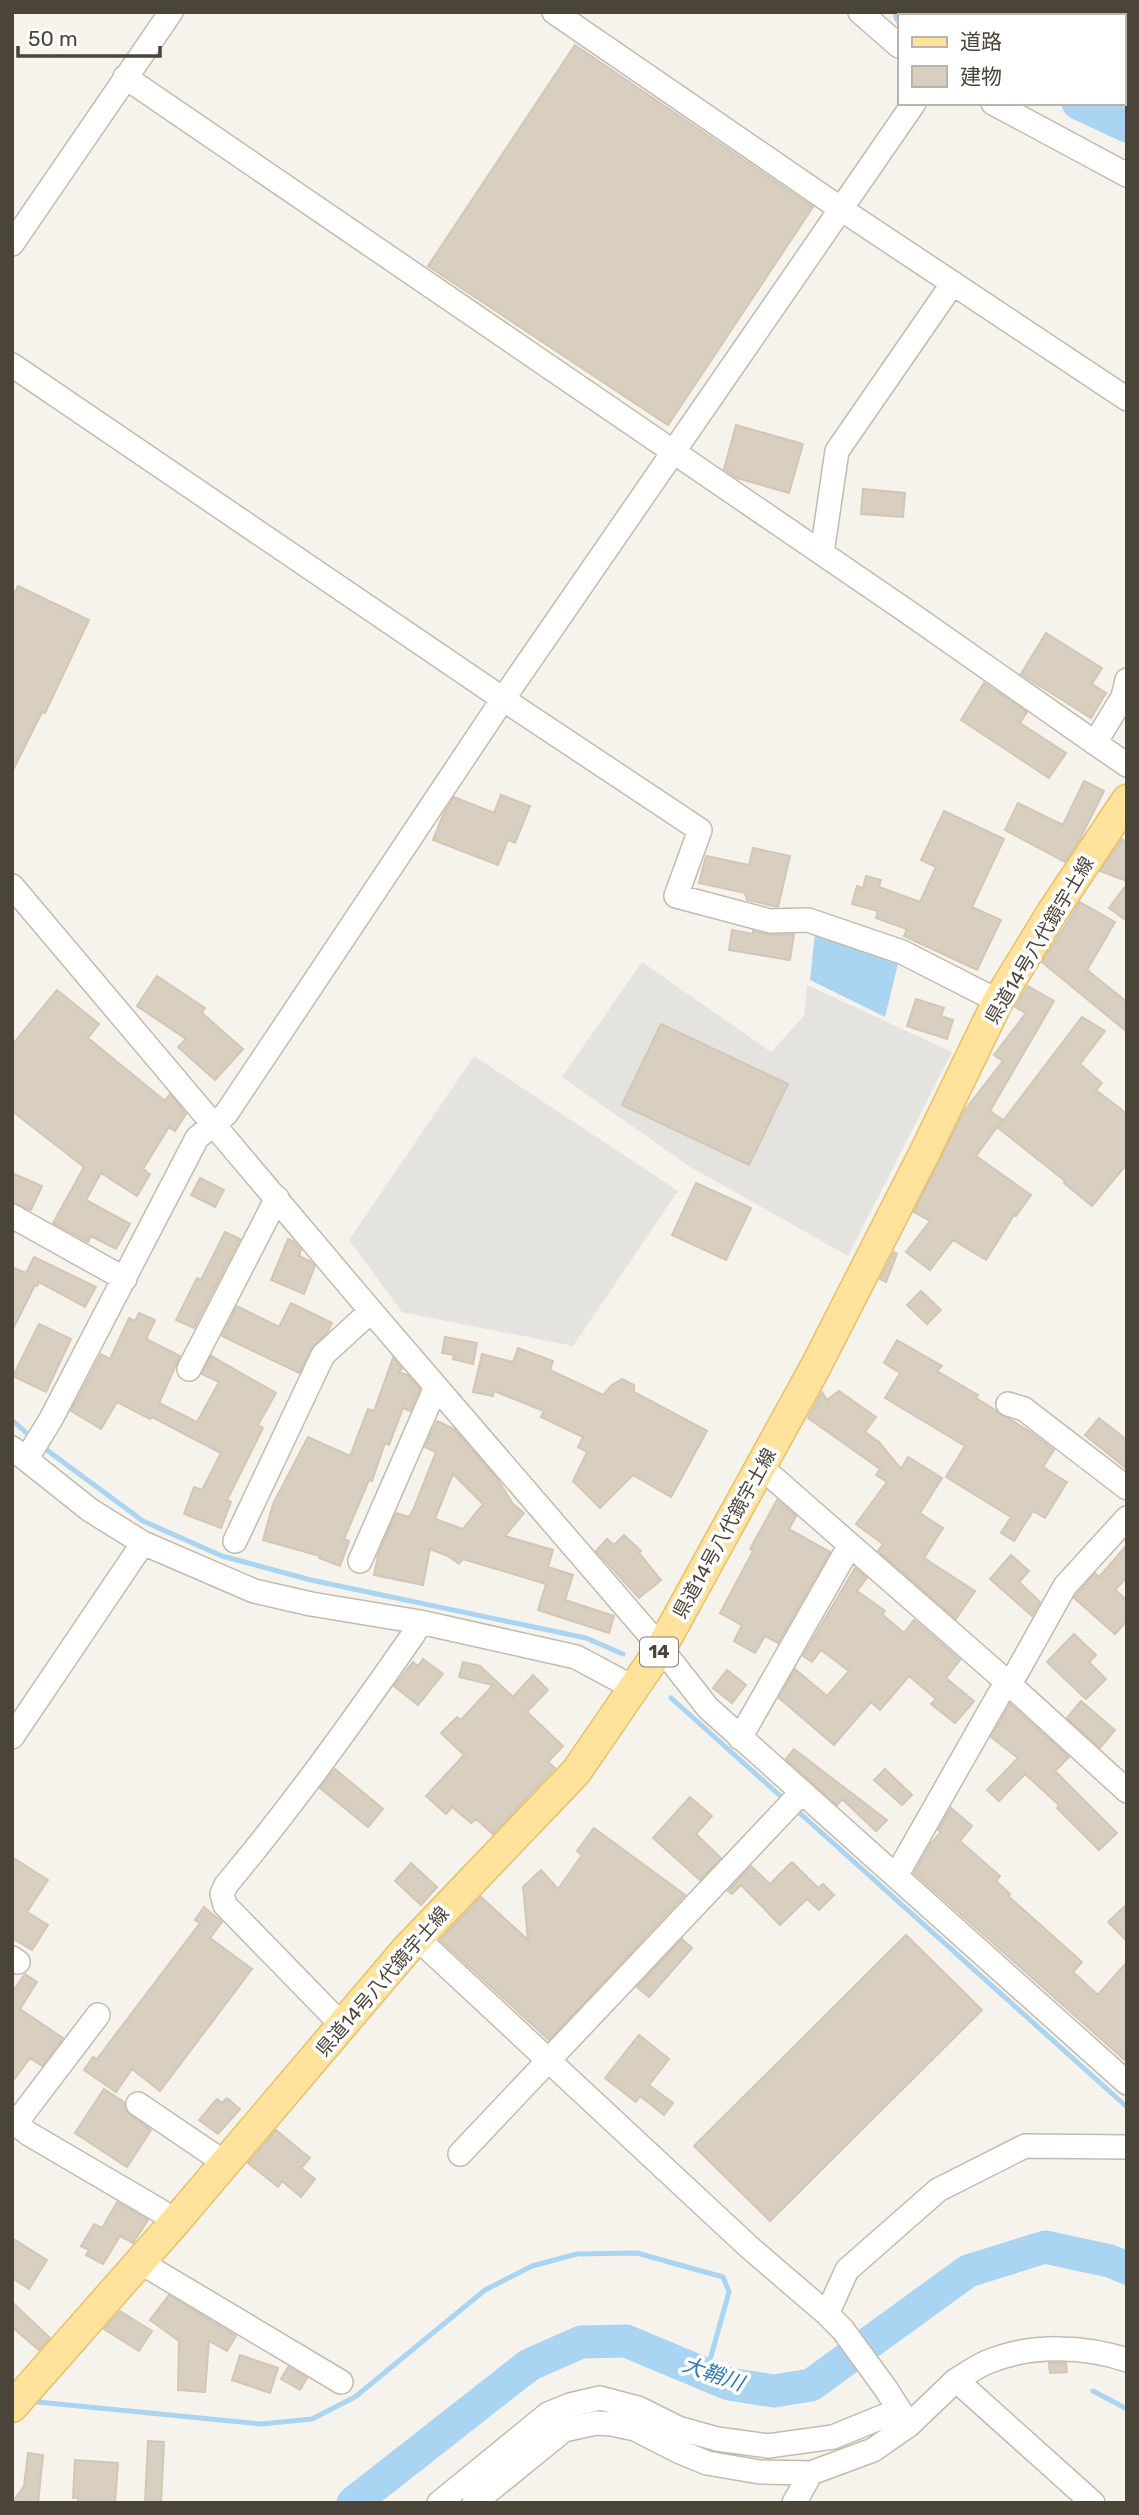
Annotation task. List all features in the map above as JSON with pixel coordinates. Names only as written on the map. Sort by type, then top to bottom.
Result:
[{"type":"main road","name":"県道14号八代鏡宇土線","points":[[20,2398],[140,2262],[416,1938],[576,1772],[662,1648],[828,1343],[998,1001],[1051,914],[1127,800]]},
{"type":"street","points":[[12,244],[171,12]]},
{"type":"street","points":[[554,12],[584,21],[841,209],[1127,399]]},
{"type":"street","points":[[860,12],[898,45]]},
{"type":"street","points":[[125,77],[822,553],[1127,765]]},
{"type":"street","points":[[634,1688],[576,1657],[420,1622],[311,1604],[254,1591],[143,1543],[90,1510],[25,1450],[49,1422],[197,1138],[226,1114],[503,699],[913,105]]},
{"type":"street","points":[[997,105],[1127,175]]},
{"type":"street","points":[[822,553],[837,451],[953,283]]},
{"type":"street","points":[[12,365],[700,830],[676,897],[770,921],[808,920],[902,952],[998,1001]]},
{"type":"street","points":[[1095,743],[1124,696],[1127,680]]},
{"type":"street","points":[[12,886],[371,1311],[662,1648],[708,1708],[799,1794],[896,1876],[1127,2084]]},
{"type":"street","points":[[189,1369],[277,1198]]},
{"type":"street","points":[[15,1225],[125,1279]]},
{"type":"street","points":[[235,1541],[323,1355],[371,1311]]},
{"type":"street","points":[[360,1561],[436,1387]]},
{"type":"street","points":[[1008,1404],[1024,1409],[1127,1488]]},
{"type":"street","points":[[761,1467],[1127,1791]]},
{"type":"street","points":[[896,1876],[1065,1586],[1127,1518]]},
{"type":"street","points":[[12,1737],[143,1543]]},
{"type":"street","points":[[740,1738],[850,1545]]},
{"type":"street","points":[[343,2026],[225,1905],[222,1894],[226,1885],[278,1824],[332,1750],[420,1622]]},
{"type":"street","points":[[460,2154],[799,1794]]},
{"type":"street","points":[[416,1938],[835,2322],[886,2389],[904,2418]]},
{"type":"street","points":[[97,2015],[14,2122],[29,2134],[162,2212],[174,2222]]},
{"type":"street","points":[[138,2104],[225,2163]]},
{"type":"street","points":[[835,2322],[847,2270],[938,2190],[1025,2146],[1127,2147]]},
{"type":"street","points":[[140,2262],[341,2382]]},
{"type":"street","points":[[474,2503],[564,2430],[596,2423],[612,2424],[635,2430],[707,2463],[760,2472],[811,2473],[873,2450],[904,2418],[988,2361],[1024,2351],[1058,2349],[1127,2360]]},
{"type":"street","points":[[956,2381],[1093,2503]]},
{"type":"street","points":[[439,2503],[548,2414],[570,2405],[600,2398],[638,2408],[678,2428],[717,2439],[768,2445],[833,2437],[904,2418]]},
{"type":"street","points":[[794,2503],[811,2473]]},
{"type":"shaded area","points":[[642,962],[771,1052],[804,1016],[807,985],[952,1052],[848,1256],[689,1166],[562,1077]]},
{"type":"shaded area","points":[[474,1056],[678,1191],[573,1346],[402,1312],[349,1240]]},
{"type":"water","points":[[815,933],[899,960],[885,1017],[810,980]]},
{"type":"building","points":[[575,45],[813,207],[668,425],[428,266]]},
{"type":"building","points":[[736,425],[803,444],[789,493],[737,478],[724,469]]},
{"type":"building","points":[[863,489],[905,493],[903,517],[861,514]]},
{"type":"building","points":[[18,586],[89,620],[45,713],[42,712],[12,772],[12,598]]},
{"type":"building","points":[[1046,633],[1102,668],[1092,684],[1106,693],[1091,718],[1021,674]]},
{"type":"building","points":[[984,683],[1027,712],[1020,723],[1066,753],[1049,778],[961,720]]},
{"type":"building","points":[[1084,781],[1104,791],[1065,862],[1005,830],[1018,803],[1063,825]]},
{"type":"building","points":[[501,795],[530,806],[515,843],[508,840],[498,865],[433,840],[454,797],[494,813]]},
{"type":"building","points":[[944,811],[1004,839],[972,907],[1001,920],[977,970],[904,936],[907,929],[876,918],[878,911],[852,904],[857,886],[863,888],[866,876],[881,880],[879,887],[920,902],[936,867],[921,860]]},
{"type":"building","points":[[1122,839],[1127,842],[1127,881],[1100,871]]},
{"type":"building","points":[[753,848],[790,856],[778,907],[747,900],[745,893],[699,883],[706,856],[749,865]]},
{"type":"building","points":[[1127,884],[1127,921],[1109,908]]},
{"type":"building","points":[[1080,902],[1115,922],[1087,970],[1127,1002],[1127,1032],[1042,962]]},
{"type":"building","points":[[732,930],[753,934],[753,931],[770,935],[794,934],[790,960],[729,950]]},
{"type":"building","points":[[157,976],[205,1008],[202,1013],[243,1049],[215,1080],[178,1047],[186,1039],[137,1006]]},
{"type":"building","points":[[1028,986],[1054,1001],[990,1111],[1003,1120],[999,1126],[1082,1017],[1105,1031],[1080,1064],[1102,1083],[1096,1090],[1127,1114],[1127,1164],[1092,1206],[997,1127],[976,1156],[1031,1195],[1016,1216],[1014,1215],[986,1260],[953,1240],[930,1270],[906,1252],[930,1221],[914,1212],[964,1111],[1003,1061],[994,1055],[1026,1013],[1015,1007]]},
{"type":"building","points":[[57,990],[99,1024],[88,1038],[165,1101],[170,1094],[186,1114],[175,1131],[169,1127],[143,1169],[150,1174],[137,1196],[101,1173],[86,1200],[130,1224],[116,1249],[91,1236],[88,1242],[53,1223],[84,1167],[12,1111],[12,1045]]},
{"type":"building","points":[[916,999],[944,1008],[941,1016],[953,1020],[947,1039],[907,1026]]},
{"type":"building","points":[[661,1024],[788,1084],[749,1165],[622,1105]]},
{"type":"building","points":[[12,1173],[42,1186],[31,1210],[12,1202]]},
{"type":"building","points":[[200,1178],[224,1190],[215,1207],[191,1195]]},
{"type":"building","points":[[696,1183],[751,1208],[726,1260],[672,1235]]},
{"type":"building","points":[[225,1232],[240,1239],[194,1328],[176,1320],[197,1278],[201,1280]]},
{"type":"building","points":[[288,1239],[301,1250],[299,1256],[315,1266],[304,1294],[271,1280]]},
{"type":"building","points":[[894,1252],[897,1254],[886,1282],[880,1279]]},
{"type":"building","points":[[34,1257],[96,1287],[85,1307],[39,1282],[12,1331],[12,1267],[26,1273]]},
{"type":"building","points":[[921,1291],[941,1310],[927,1324],[907,1305]]},
{"type":"building","points":[[291,1303],[332,1323],[327,1333],[311,1349],[299,1373],[222,1336],[237,1306],[279,1327]]},
{"type":"building","points":[[139,1313],[155,1320],[146,1339],[180,1356],[159,1403],[197,1422],[219,1382],[202,1374],[211,1356],[276,1393],[258,1425],[263,1428],[227,1500],[231,1502],[221,1528],[184,1514],[194,1487],[202,1490],[221,1453],[117,1402],[101,1429],[71,1411],[101,1354],[110,1359],[129,1318],[135,1321]]},
{"type":"building","points":[[39,1324],[71,1339],[46,1392],[13,1376]]},
{"type":"building","points":[[445,1337],[477,1343],[473,1364],[453,1359],[454,1355],[442,1353]]},
{"type":"building","points":[[897,1340],[942,1366],[937,1371],[978,1395],[976,1398],[1054,1450],[1043,1467],[1067,1482],[1045,1518],[1033,1511],[1014,1541],[1001,1533],[1011,1517],[946,1477],[965,1446],[885,1398],[900,1373],[884,1363]]},
{"type":"building","points":[[518,1348],[553,1361],[550,1370],[603,1395],[622,1379],[634,1385],[634,1392],[707,1431],[671,1497],[633,1475],[600,1508],[573,1481],[587,1452],[578,1447],[583,1437],[541,1417],[544,1411],[494,1391],[493,1396],[473,1392],[482,1354],[513,1362]]},
{"type":"building","points":[[393,1358],[402,1369],[399,1372],[408,1375],[420,1389],[410,1411],[403,1408],[389,1445],[385,1443],[372,1481],[369,1480],[344,1539],[349,1541],[340,1566],[319,1558],[320,1556],[263,1540],[273,1504],[308,1437],[350,1456],[368,1409],[374,1411]]},
{"type":"building","points":[[839,1391],[876,1417],[865,1432],[879,1442],[901,1469],[908,1457],[942,1478],[920,1513],[943,1528],[924,1558],[975,1591],[956,1619],[878,1551],[883,1544],[856,1524],[887,1482],[876,1475],[880,1469],[808,1418],[822,1392],[827,1400]]},
{"type":"building","points":[[1099,1418],[1127,1440],[1127,1469],[1085,1435]]},
{"type":"building","points":[[437,1421],[454,1429],[496,1477],[513,1504],[524,1513],[505,1536],[553,1550],[548,1567],[573,1575],[565,1600],[614,1616],[609,1633],[538,1610],[546,1584],[463,1559],[459,1564],[430,1549],[423,1585],[374,1575],[378,1555],[396,1513],[409,1517],[413,1510],[436,1452],[425,1447]],"holes":[[[453,1474],[483,1504],[463,1529],[435,1519]]]},
{"type":"building","points":[[777,1500],[796,1516],[789,1529],[830,1552],[778,1643],[765,1636],[755,1653],[734,1641],[742,1625],[720,1613]]},
{"type":"building","points":[[624,1535],[641,1551],[639,1553],[661,1580],[639,1598],[596,1551],[607,1539],[614,1545]]},
{"type":"building","points":[[1127,1545],[1127,1577],[1115,1590],[1127,1600],[1127,1621],[1115,1634],[1074,1598],[1095,1573],[1099,1577]]},
{"type":"building","points":[[1011,1555],[1029,1571],[1019,1582],[1040,1602],[1032,1616],[990,1579]]},
{"type":"building","points":[[855,1568],[867,1578],[857,1591],[885,1611],[882,1614],[904,1633],[914,1620],[960,1660],[946,1678],[974,1701],[955,1723],[931,1704],[936,1699],[909,1676],[880,1710],[871,1702],[834,1745],[779,1698],[795,1669],[827,1696],[849,1671],[821,1650],[812,1662],[803,1656]]},
{"type":"building","points":[[1074,1634],[1096,1655],[1089,1662],[1106,1679],[1086,1699],[1047,1662]]},
{"type":"building","points":[[423,1659],[443,1674],[418,1705],[394,1686],[413,1662],[418,1666]]},
{"type":"building","points":[[463,1662],[480,1666],[513,1697],[533,1675],[548,1690],[527,1712],[563,1746],[548,1762],[555,1768],[493,1834],[476,1819],[471,1823],[452,1807],[446,1814],[426,1796],[464,1755],[441,1733],[457,1717],[461,1720],[493,1685],[459,1677]]},
{"type":"building","points":[[727,1670],[746,1685],[732,1703],[713,1688]]},
{"type":"building","points":[[1081,1701],[1115,1730],[1100,1748],[1067,1718]]},
{"type":"building","points":[[1010,1704],[1069,1757],[1055,1771],[1117,1833],[1099,1850],[1057,1808],[1059,1805],[1025,1774],[999,1801],[987,1790],[1018,1758],[991,1737]]},
{"type":"building","points":[[794,1749],[887,1820],[876,1831],[842,1799],[837,1805],[786,1759]]},
{"type":"building","points":[[335,1769],[383,1809],[368,1827],[320,1788]]},
{"type":"building","points":[[885,1769],[912,1795],[902,1805],[874,1780]]},
{"type":"building","points":[[690,1797],[712,1816],[696,1834],[721,1858],[700,1880],[653,1838]]},
{"type":"building","points":[[951,1808],[972,1826],[960,1841],[1000,1876],[996,1881],[1010,1894],[1008,1896],[1082,1962],[1073,1972],[1098,1995],[1127,1962],[1127,2062],[914,1873],[931,1843],[941,1832],[938,1830]]},
{"type":"building","points":[[594,1828],[685,1895],[549,2040],[440,1940],[481,1897],[528,1940],[523,1887],[541,1870],[558,1889],[582,1855],[577,1851]]},
{"type":"building","points":[[12,1857],[48,1880],[27,1912],[48,1925],[32,1950],[12,1938]]},
{"type":"building","points":[[792,1862],[818,1888],[823,1884],[834,1895],[819,1910],[807,1899],[780,1925],[741,1885],[732,1894],[728,1891],[751,1866],[770,1884]]},
{"type":"building","points":[[411,1863],[437,1887],[421,1905],[395,1881]]},
{"type":"building","points":[[1127,1904],[1127,1941],[1108,1922]]},
{"type":"building","points":[[204,1907],[222,1922],[210,1938],[252,1969],[160,2091],[132,2069],[116,2092],[84,2070],[93,2057],[97,2059],[200,1923],[195,1920]]},
{"type":"building","points":[[906,1935],[982,2010],[770,2221],[694,2146]]},
{"type":"building","points":[[682,1939],[692,1948],[649,1997],[637,1987]]},
{"type":"building","points":[[25,1974],[37,1982],[20,2009],[63,2038],[42,2066],[30,2058],[12,2082],[12,1992]]},
{"type":"building","points":[[639,2035],[669,2059],[649,2085],[673,2103],[664,2115],[640,2096],[636,2102],[605,2078]]},
{"type":"building","points":[[104,2089],[124,2102],[130,2115],[151,2130],[127,2167],[75,2133]]},
{"type":"building","points":[[227,2098],[240,2109],[218,2134],[199,2120],[217,2099],[222,2103]]},
{"type":"building","points":[[276,2130],[310,2158],[301,2168],[315,2179],[301,2197],[282,2181],[278,2187],[248,2163]]},
{"type":"building","points":[[117,2202],[148,2220],[133,2243],[120,2236],[103,2264],[86,2255],[89,2250],[81,2246],[94,2224],[102,2228]]},
{"type":"building","points":[[12,2238],[47,2260],[29,2289],[12,2278]]},
{"type":"building","points":[[169,2295],[236,2336],[227,2351],[209,2341],[205,2392],[178,2390],[179,2341],[150,2320]]},
{"type":"building","points":[[12,2302],[50,2338],[39,2350],[12,2327]]},
{"type":"building","points":[[120,2311],[152,2331],[139,2351],[104,2329]]},
{"type":"building","points":[[240,2355],[278,2368],[270,2393],[232,2380]]},
{"type":"building","points":[[1049,2363],[1066,2363],[1067,2372],[1050,2373]]},
{"type":"building","points":[[288,2367],[307,2378],[300,2390],[281,2379]]},
{"type":"building","points":[[148,2441],[164,2442],[161,2503],[145,2503]]},
{"type":"building","points":[[28,2453],[43,2455],[38,2503],[12,2503],[24,2486]]},
{"type":"building","points":[[75,2460],[118,2463],[115,2503],[78,2503],[78,2498],[73,2498]]},
{"type":"waterway","points":[[1082,105],[1127,126]]},
{"type":"waterway","points":[[12,1420],[33,1439]]},
{"type":"waterway","points":[[40,1445],[143,1521],[222,1556],[311,1580],[586,1638],[623,1654]]},
{"type":"waterway","points":[[671,1698],[786,1801]]},
{"type":"waterway","points":[[793,1807],[1127,2107]]},
{"type":"waterway","name":"大鞘川","points":[[353,2503],[529,2365],[581,2342],[626,2341],[729,2384],[774,2391],[811,2385],[968,2271],[1045,2247],[1110,2261],[1127,2268]]},
{"type":"waterway","points":[[38,2402],[261,2424],[312,2419],[355,2397],[485,2290],[532,2266],[577,2254],[637,2253],[723,2277],[729,2292],[706,2374]]},
{"type":"waterway","points":[[1093,2391],[1127,2409]]}]
